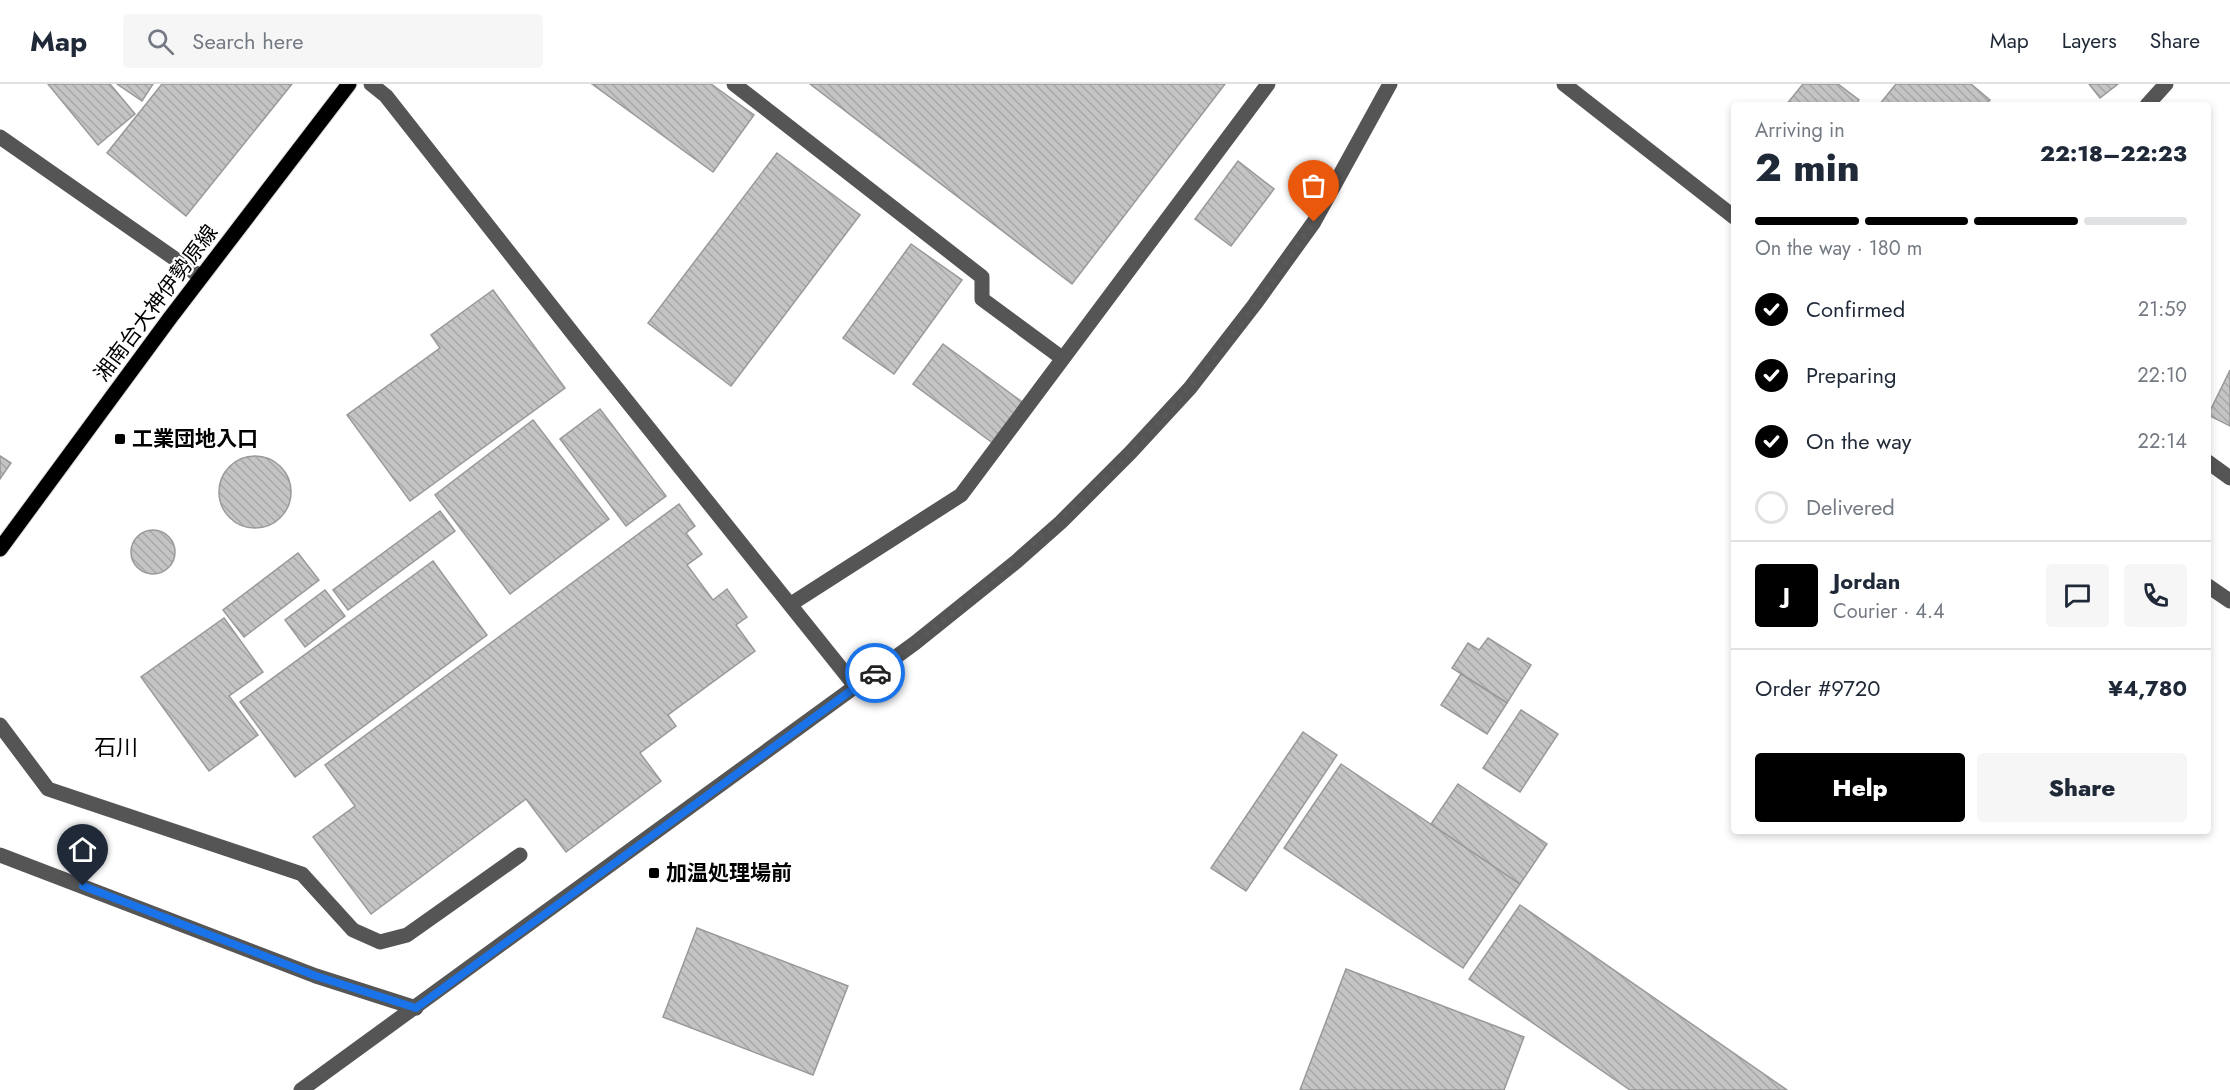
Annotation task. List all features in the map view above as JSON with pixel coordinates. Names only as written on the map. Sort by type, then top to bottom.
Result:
[{"type":"main road","name":"湘南台大神伊勢原線","points":[[0,549],[201,278],[349,84]]},
{"type":"street","points":[[371,84],[386,96],[856,687]]},
{"type":"street","points":[[734,84],[982,277],[982,299],[1062,358]]},
{"type":"street","points":[[791,604],[961,495],[1268,84]]},
{"type":"street","points":[[301,1090],[856,687],[970,600],[1061,522],[1130,453],[1190,388],[1255,304],[1314,222],[1390,84]]},
{"type":"street","points":[[1564,84],[1731,215]]},
{"type":"street","points":[[2150,102],[2166,84]]},
{"type":"street","points":[[0,137],[201,278]]},
{"type":"street","points":[[2211,464],[2230,478]]},
{"type":"street","points":[[2211,588],[2230,602]]},
{"type":"street","points":[[0,725],[48,789],[302,874],[353,930],[380,942],[407,935],[520,855]]},
{"type":"street","points":[[0,855],[316,976],[416,1008]]},
{"type":"building","points":[[48,84],[110,84],[135,114],[98,145]]},
{"type":"building","points":[[117,84],[153,84],[142,101]]},
{"type":"building","points":[[162,84],[292,84],[186,216],[107,153]]},
{"type":"building","points":[[592,84],[711,84],[754,115],[713,172]]},
{"type":"building","points":[[810,84],[1225,84],[1072,284]]},
{"type":"building","points":[[1803,84],[1838,84],[1859,100],[1857,102],[1788,102]]},
{"type":"building","points":[[1896,84],[1971,84],[1990,100],[1988,102],[1881,102]]},
{"type":"building","points":[[2089,84],[2118,84],[2100,98]]},
{"type":"building","points":[[777,153],[860,215],[731,386],[648,323]]},
{"type":"building","points":[[1238,161],[1274,189],[1231,246],[1195,219]]},
{"type":"building","points":[[911,244],[962,280],[894,374],[843,338]]},
{"type":"building","points":[[493,290],[565,388],[410,501],[347,415],[440,348],[431,335]]},
{"type":"building","points":[[943,344],[1025,404],[994,444],[913,384]]},
{"type":"building","points":[[2230,370],[2230,426],[2211,416],[2211,409]]},
{"type":"building","points":[[600,409],[666,496],[626,526],[560,439]]},
{"type":"building","points":[[533,420],[609,519],[510,594],[435,495]]},
{"type":"building","points":[[0,456],[11,463],[0,479]]},
{"type":"building","points":[[255,456],[275,462],[285,472],[291,492],[285,512],[275,522],[255,528],[235,522],[225,512],[219,492],[225,472],[235,462]]},
{"type":"building","points":[[679,504],[695,526],[686,533],[702,554],[687,565],[713,600],[727,589],[747,617],[736,625],[755,651],[668,715],[676,726],[640,753],[661,781],[566,852],[526,799],[371,914],[313,837],[355,806],[325,765]]},
{"type":"building","points":[[440,511],[455,531],[348,610],[333,590]]},
{"type":"building","points":[[153,530],[162,531],[169,536],[174,543],[174,561],[169,568],[162,573],[153,574],[144,573],[137,568],[132,561],[131,552],[132,543],[137,536],[144,531]]},
{"type":"building","points":[[298,553],[319,580],[244,637],[223,610]]},
{"type":"building","points":[[433,561],[487,635],[295,777],[240,702]]},
{"type":"building","points":[[325,590],[345,616],[305,647],[285,620]]},
{"type":"building","points":[[224,618],[263,672],[229,696],[258,735],[209,771],[141,677]]},
{"type":"building","points":[[1488,638],[1531,665],[1507,703],[1452,668],[1468,643],[1479,650]]},
{"type":"building","points":[[1461,674],[1507,703],[1487,734],[1441,705]]},
{"type":"building","points":[[1521,710],[1558,734],[1520,792],[1483,768]]},
{"type":"building","points":[[1303,732],[1337,755],[1246,891],[1211,868]]},
{"type":"building","points":[[1341,764],[1520,884],[1463,968],[1284,848]]},
{"type":"building","points":[[1458,784],[1547,844],[1520,884],[1431,824]]},
{"type":"building","points":[[1520,905],[1787,1090],[1630,1090],[1469,979]]},
{"type":"building","points":[[697,928],[848,986],[813,1075],[663,1017]]},
{"type":"building","points":[[1346,969],[1524,1037],[1504,1090],[1300,1090]]},
{"type":"way so far","points":[[875,673],[1017,561],[1061,522],[1130,453],[1190,388],[1255,304],[1314,222]]},
{"type":"place","name":"工業団地入口","points":[[120,439]]},
{"type":"place","name":"加温処理場前","points":[[654,873]]},
{"type":"district","name":"石川","points":[[116,747]]},
{"type":"route","points":[[83,886],[316,976],[416,1008],[875,673]]}]
